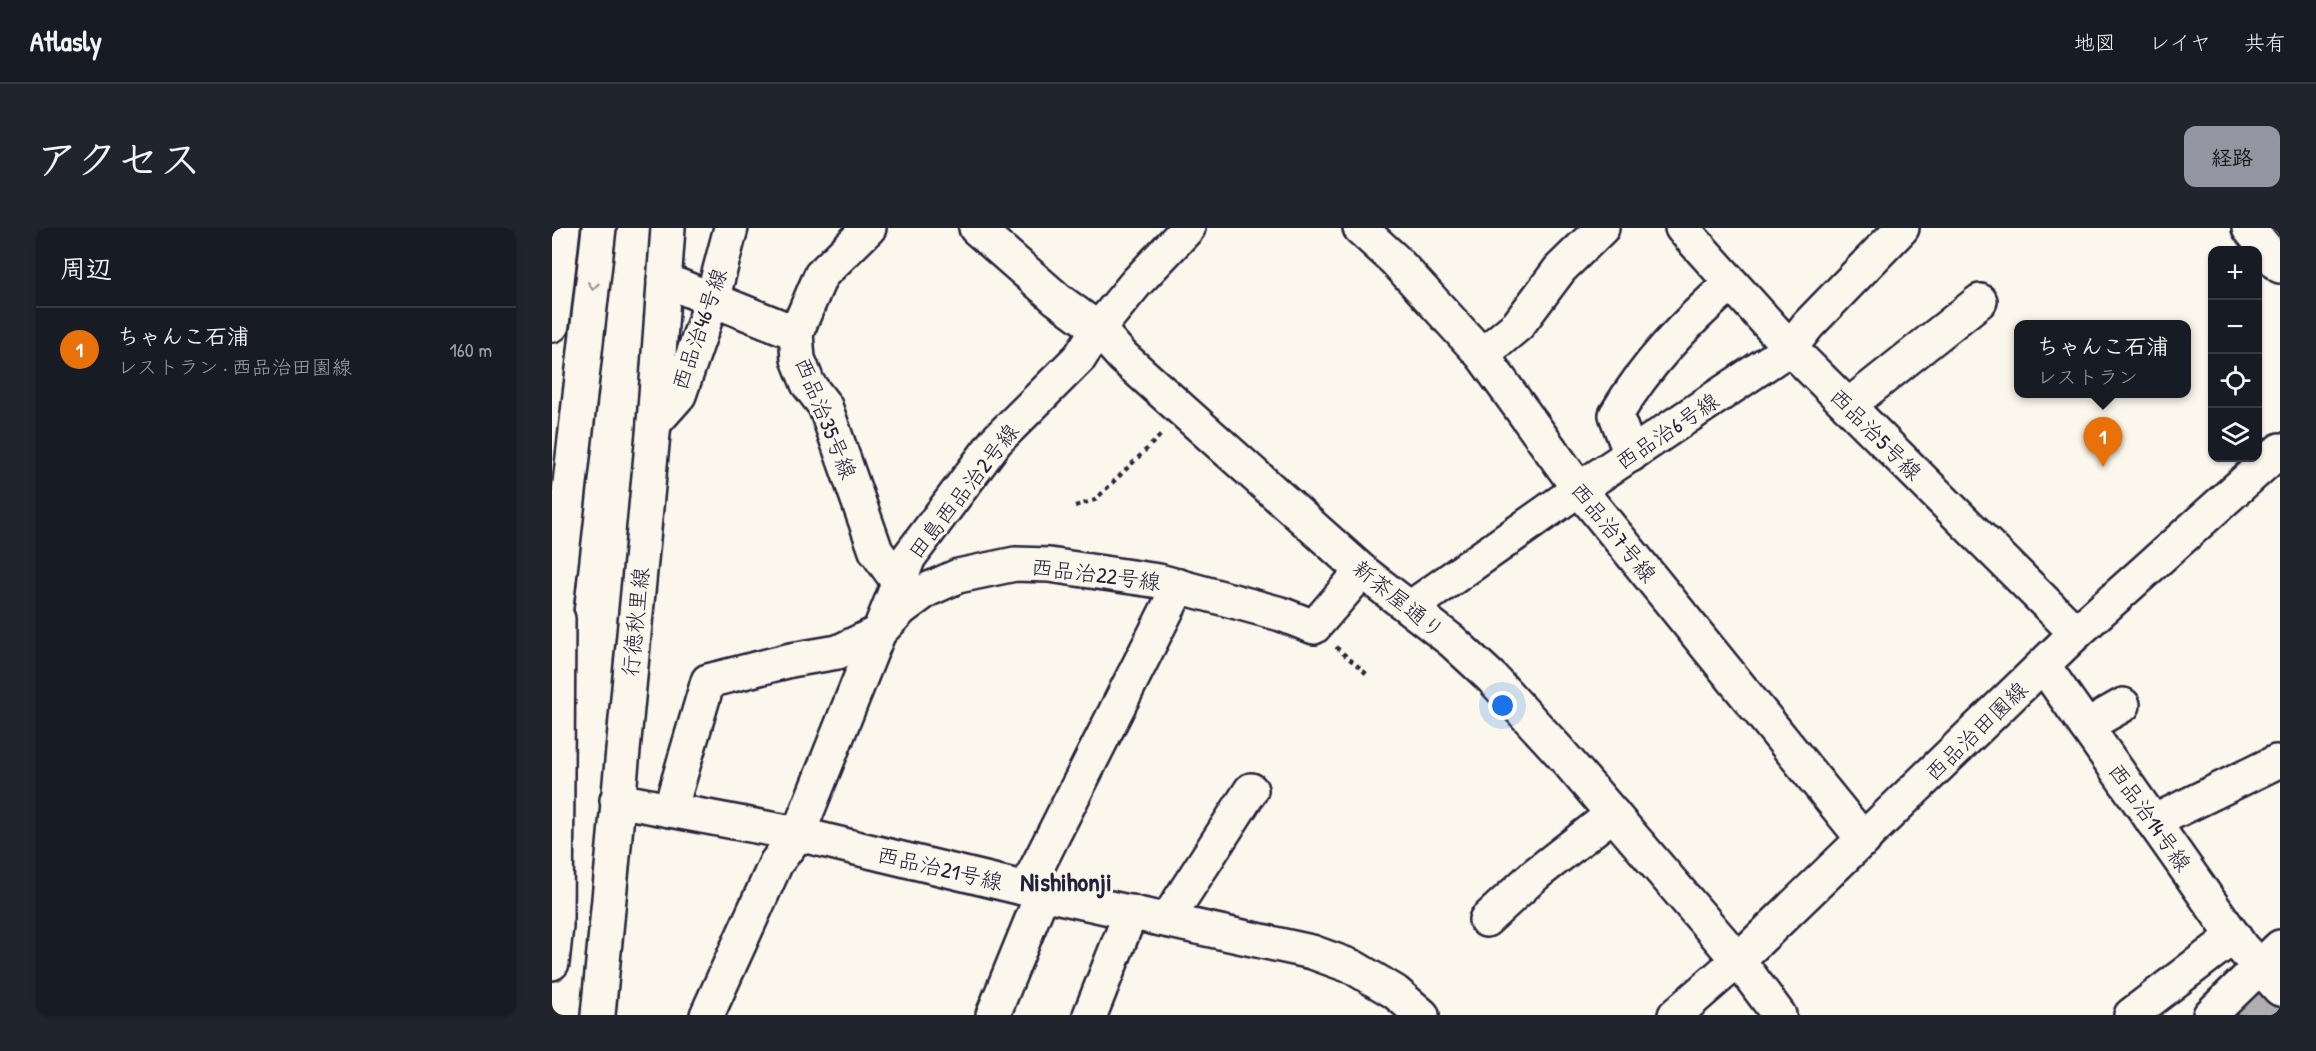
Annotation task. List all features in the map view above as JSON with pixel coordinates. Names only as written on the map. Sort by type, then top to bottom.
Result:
[{"type":"street","points":[[552,325],[563,228]]},
{"type":"street","points":[[552,642],[599,228]]},
{"type":"street","name":"行徳秋里線","points":[[598,1015],[654,423],[668,228]]},
{"type":"street","name":"西品治46号線","points":[[654,423],[679,395],[712,300],[731,228]]},
{"type":"street","points":[[796,333],[821,275],[869,228]]},
{"type":"street","name":"新茶屋通り","points":[[976,228],[1057,299],[1098,329],[1123,357],[1362,572],[1410,608],[1492,678],[1738,960],[1779,1015]]},
{"type":"street","name":"田島西品治2号線","points":[[707,1015],[776,863],[798,834],[909,557],[996,441],[1080,357],[1098,329],[1136,283],[1188,228]]},
{"type":"street","name":"西品治7号線","points":[[1360,228],[1395,260],[1482,355],[1579,489],[1864,840]]},
{"type":"street","points":[[1482,355],[1518,325],[1560,269],[1602,228]]},
{"type":"street","name":"西品治5号線","points":[[1682,228],[1790,348],[2076,633]]},
{"type":"street","name":"西品治6号線","points":[[1410,608],[1579,489],[1790,348],[1808,325],[1902,228]]},
{"type":"street","points":[[2249,228],[2280,267]]},
{"type":"street","name":"西品治35号線","points":[[664,280],[796,333],[798,359],[808,384],[825,406],[876,551],[899,583]]},
{"type":"street","points":[[1631,455],[1616,415],[1665,347],[1691,319],[1730,284]]},
{"type":"street","points":[[1848,406],[1980,301]]},
{"type":"street","name":"西品治田園線","points":[[1675,1015],[1738,960],[1864,840],[2076,633],[2280,450]]},
{"type":"street","name":"西品治22号線","points":[[670,810],[708,681],[791,660],[838,652],[879,632],[901,609],[927,590],[983,569],[1015,564],[1049,566],[1179,586],[1281,614],[1314,627]]},
{"type":"street","points":[[1314,627],[1362,572]]},
{"type":"street","points":[[552,963],[556,926],[558,585]]},
{"type":"street","points":[[993,1015],[1035,890],[1179,586]]},
{"type":"street","name":"西品治14号線","points":[[2043,665],[2234,936],[2271,969]]},
{"type":"street","points":[[2086,726],[2122,705]]},
{"type":"street","points":[[2153,822],[2276,762]]},
{"type":"street","points":[[1167,920],[1251,789]]},
{"type":"street","name":"西品治21号線","points":[[617,800],[798,834],[1312,952],[1353,967],[1395,992],[1422,1015]]},
{"type":"street","points":[[1486,920],[1536,874],[1613,814]]},
{"type":"street","points":[[1090,1015],[1131,912]]},
{"type":"street","points":[[2131,1015],[2234,936]]},
{"type":"street","points":[[2210,1015],[2271,969]]},
{"type":"path","points":[[1076,507],[1095,500],[1184,412]]},
{"type":"path","points":[[1314,627],[1369,676]]},
{"type":"shaded area","points":[[2280,966],[2280,1015],[2230,1015]]},
{"type":"place","name":"ちゃんこ石浦","points":[[2103,467]]},
{"type":"district","name":"Nishihonji","points":[[1066,881]]}]
